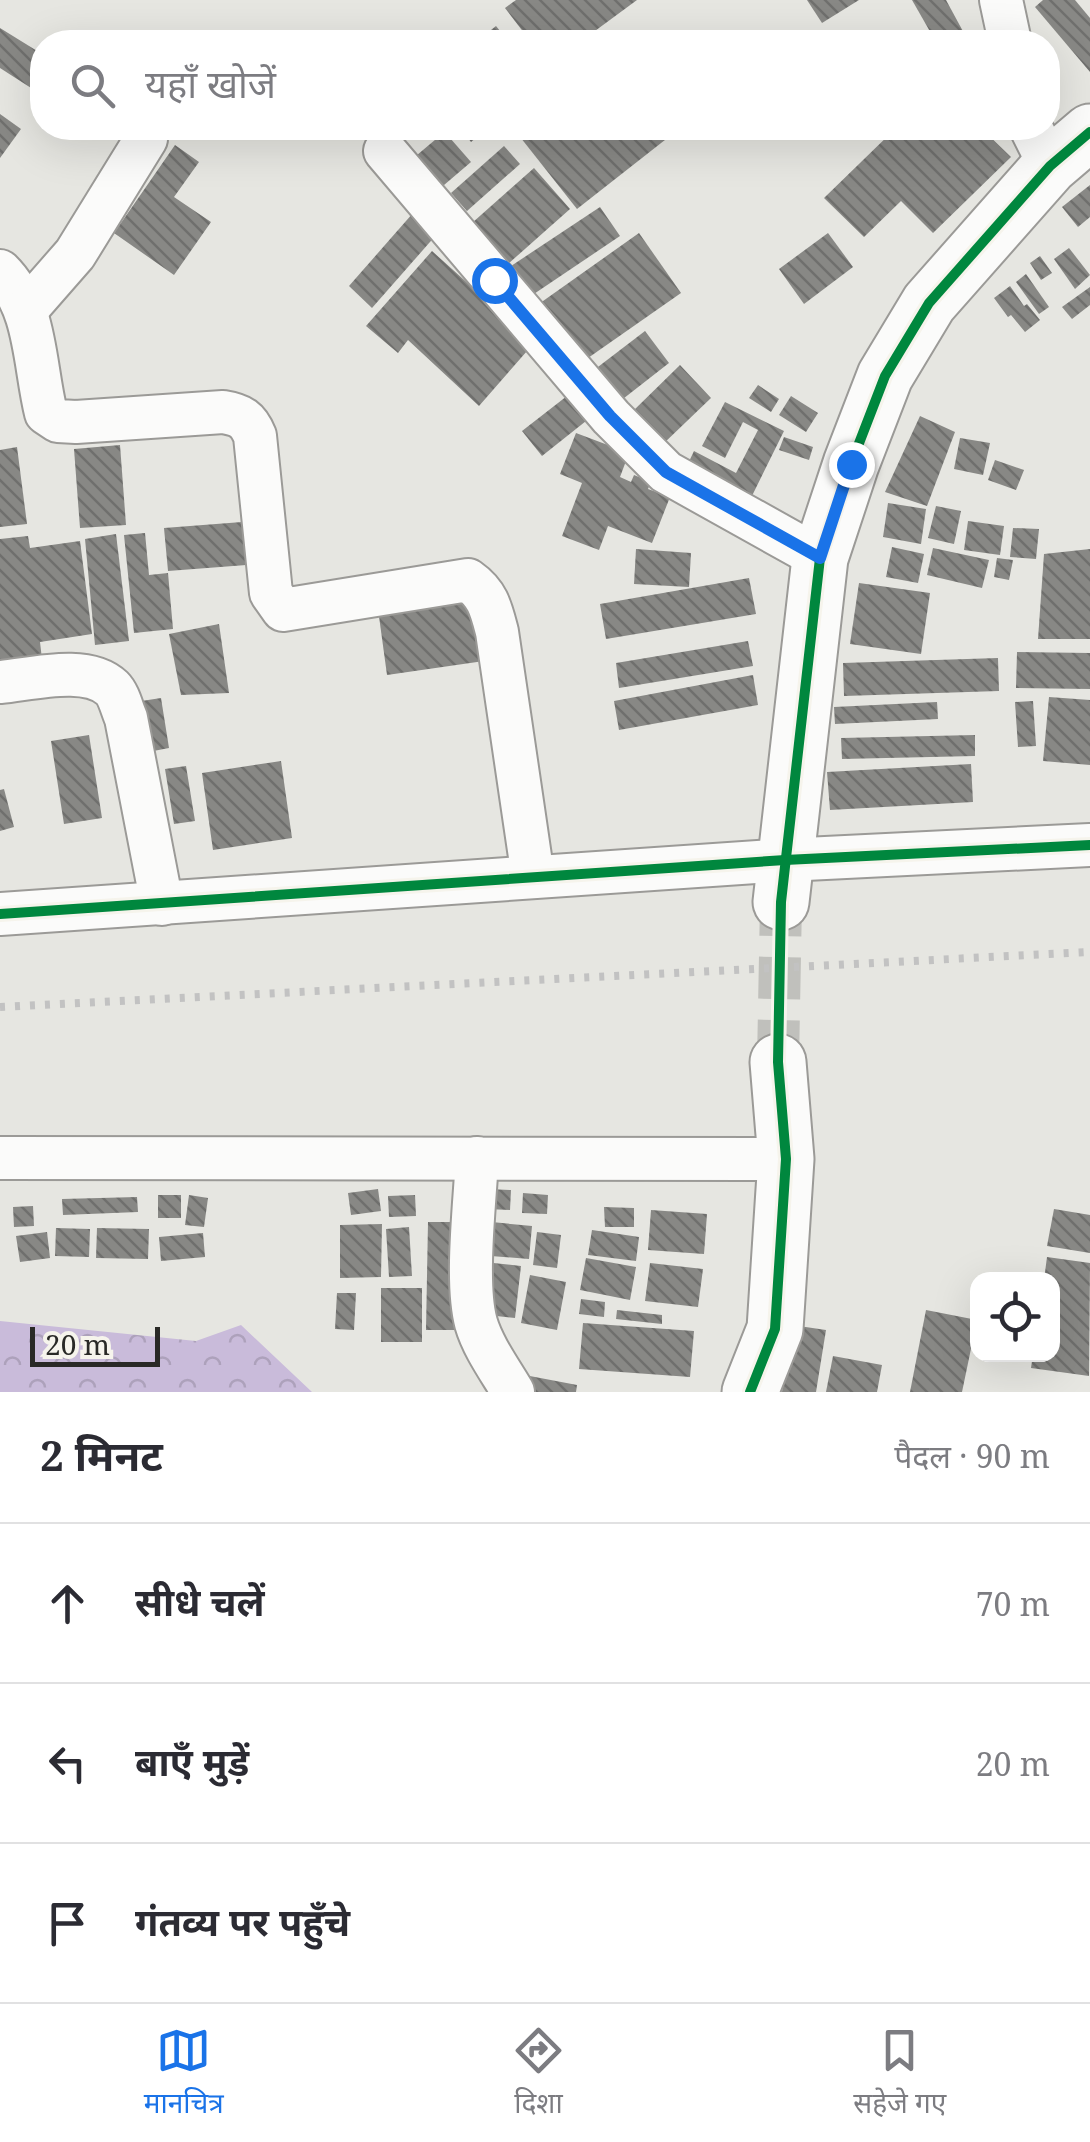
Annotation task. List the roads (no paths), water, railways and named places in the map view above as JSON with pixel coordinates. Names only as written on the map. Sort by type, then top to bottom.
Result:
[{"type":"street","points":[[1000,0],[1007,30]]},
{"type":"street","points":[[26,310],[75,254],[145,140]]},
{"type":"street","points":[[783,881],[820,558],[851,464],[885,376],[930,303],[1057,142]]},
{"type":"street","points":[[386,151],[610,416],[666,472],[820,558]]},
{"type":"street","points":[[0,271],[13,284],[26,310],[46,413],[58,421],[224,412],[240,415],[250,424],[255,436],[271,593],[283,610],[468,580],[482,590],[497,632],[533,878]]},
{"type":"street","points":[[0,682],[72,676],[96,678],[115,690],[126,718],[162,904]]},
{"type":"street","points":[[0,914],[533,878],[783,881],[1090,845]]},
{"type":"street","points":[[750,1392],[775,1329],[786,1158],[778,1062]]},
{"type":"street","points":[[0,1158],[786,1158]]},
{"type":"street","points":[[477,1158],[475,1320],[513,1392]]},
{"type":"tunnel","points":[[778,1062],[781,902]]},
{"type":"railway","points":[[0,1007],[1090,952]]}]
